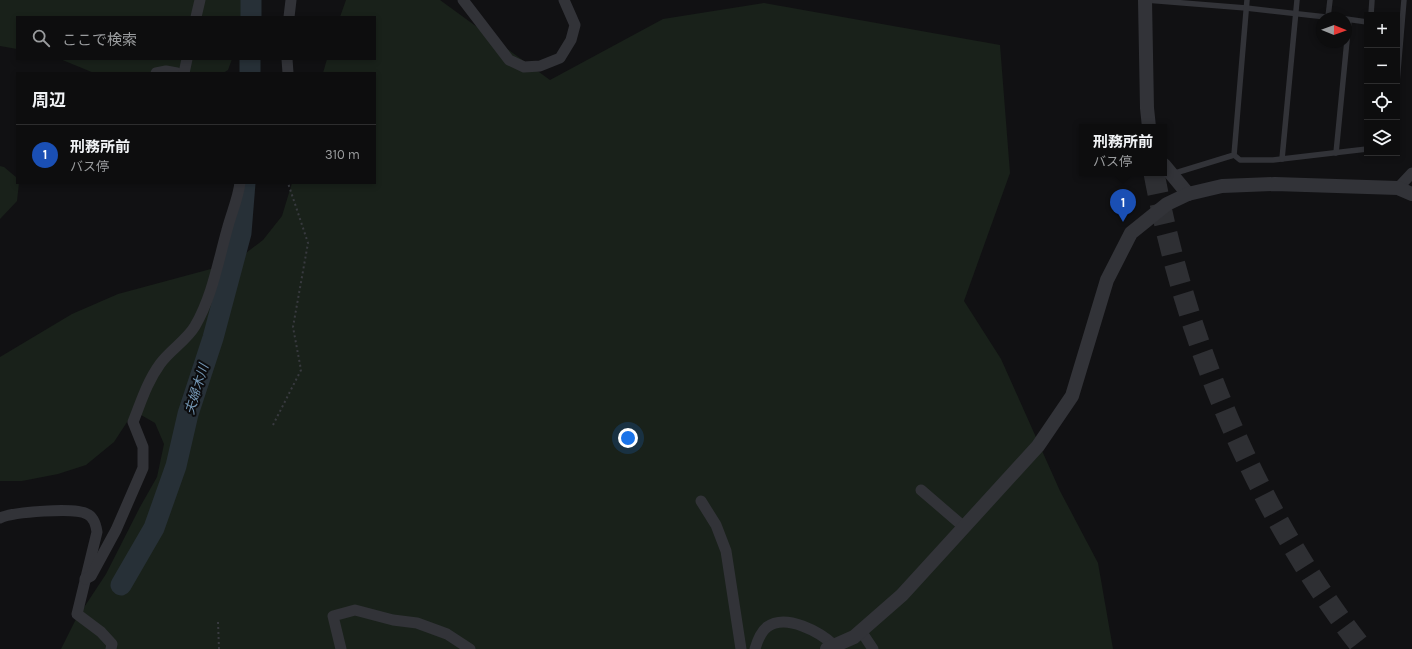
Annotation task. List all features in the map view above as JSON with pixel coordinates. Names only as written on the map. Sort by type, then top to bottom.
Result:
[{"type":"street","points":[[196,16],[200,0]]},
{"type":"street","points":[[289,16],[291,0]]},
{"type":"street","points":[[463,0],[509,60],[524,66],[540,66],[560,58],[571,40],[575,25],[564,0]]},
{"type":"street","points":[[1145,0],[1147,108],[1149,124]]},
{"type":"street","points":[[184,72],[187,60]]},
{"type":"street","points":[[287,60],[288,72]]},
{"type":"street","points":[[161,72],[172,72]]},
{"type":"street","points":[[1168,169],[1188,194]]},
{"type":"street","points":[[1398,188],[1412,173]]},
{"type":"street","points":[[85,579],[92,576],[116,530],[142,468],[143,447],[133,422],[146,386],[160,363],[194,327],[202,312],[217,272],[227,228],[240,184]]},
{"type":"street","points":[[755,649],[758,641],[767,628],[781,622],[797,624],[825,637],[831,647],[854,638],[902,595],[1038,446],[1072,396],[1107,280],[1131,233],[1167,204],[1188,194],[1222,186],[1275,184],[1398,188],[1412,194]]},
{"type":"street","points":[[921,490],[964,527]]},
{"type":"street","points":[[701,501],[716,525],[726,551],[742,649]]},
{"type":"street","points":[[0,518],[28,512],[70,510],[87,514],[95,521],[97,532],[77,614],[101,632],[112,644],[111,649]]},
{"type":"street","points":[[341,649],[332,616],[356,610],[393,620],[417,623],[447,634],[470,649]]},
{"type":"street","points":[[861,631],[873,649]]},
{"type":"lane","points":[[1145,0],[1316,16]]},
{"type":"lane","points":[[1247,0],[1234,154],[1240,160],[1282,159],[1364,149]]},
{"type":"lane","points":[[1282,159],[1297,0]]},
{"type":"lane","points":[[1329,12],[1330,0]]},
{"type":"lane","points":[[1371,12],[1372,0]]},
{"type":"lane","points":[[1400,26],[1404,0]]},
{"type":"lane","points":[[1352,20],[1364,22]]},
{"type":"lane","points":[[1336,153],[1345,48]]},
{"type":"lane","points":[[1168,169],[1234,154]]},
{"type":"path","points":[[273,424],[301,370],[293,327],[308,243],[288,184]]},
{"type":"path","points":[[218,622],[219,649]]},
{"type":"shaded area","points":[[0,0],[252,0],[247,16],[16,16],[16,49],[0,46]]},
{"type":"shaded area","points":[[346,0],[440,0],[550,80],[663,19],[764,3],[1000,45],[1010,173],[964,301],[1001,359],[1060,491],[1098,563],[1113,649],[61,649],[75,621],[106,574],[157,477],[164,444],[155,423],[141,415],[129,419],[114,442],[86,465],[58,474],[22,481],[0,481],[0,357],[72,314],[118,294],[233,263],[263,240],[282,216],[292,184],[376,184],[376,72],[323,72],[327,60],[376,60],[376,16],[340,16]]},
{"type":"shaded area","points":[[62,60],[232,60],[228,70],[225,72],[92,72]]},
{"type":"shaded area","points":[[0,166],[4,167],[16,177],[16,184],[19,184],[17,201],[0,219]]},
{"type":"waterway","name":"夫婦木川","points":[[251,0],[251,16]]},
{"type":"waterway","name":"夫婦木川","points":[[250,60],[250,72]]},
{"type":"waterway","name":"夫婦木川","points":[[121,585],[154,528],[176,466],[188,414],[213,338],[241,233],[245,184]]},
{"type":"tunnel","points":[[1155,176],[1168,236],[1185,299],[1206,362],[1230,423],[1258,484],[1290,542],[1325,597],[1363,649]]},
{"type":"place","name":"刑務所前","points":[[1123,222]]}]
